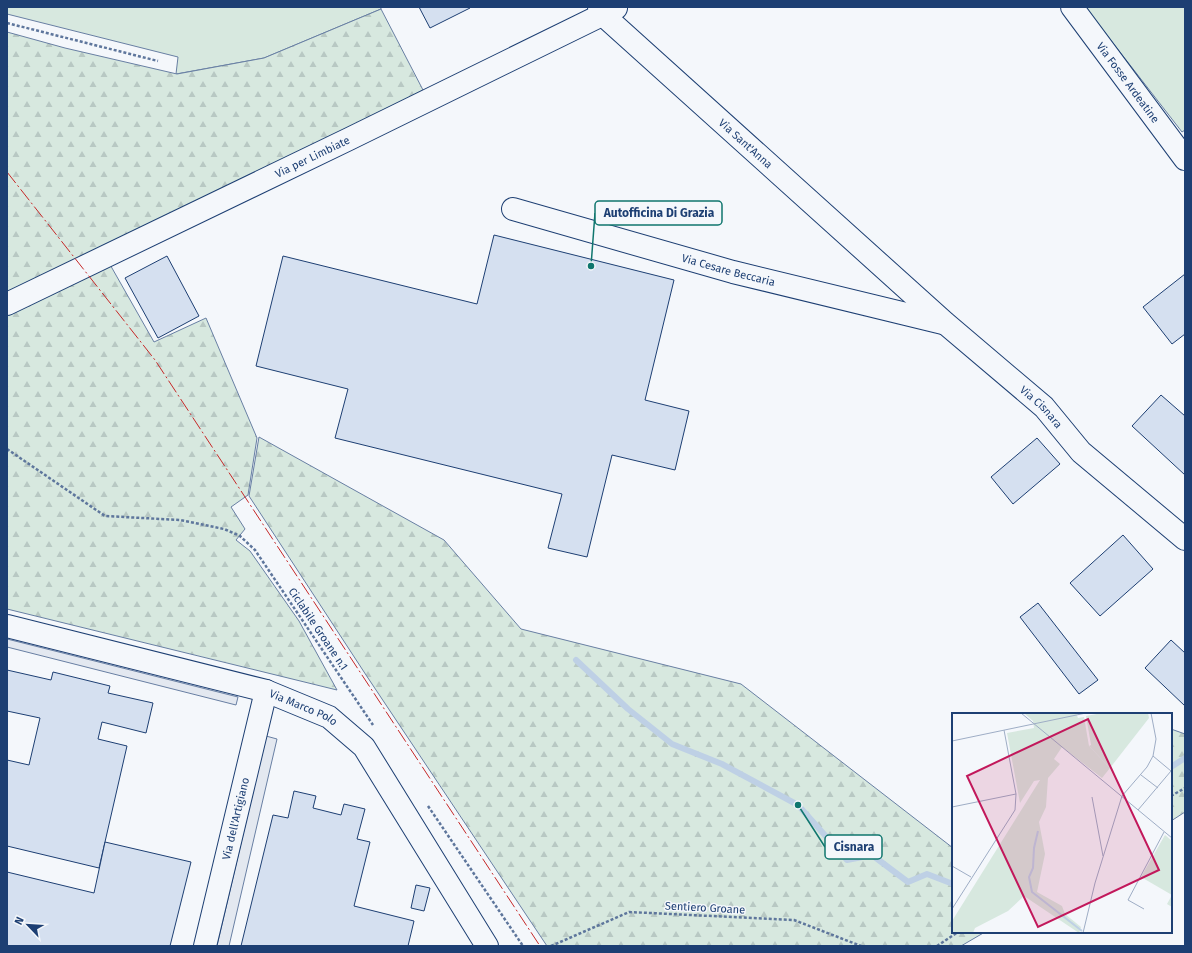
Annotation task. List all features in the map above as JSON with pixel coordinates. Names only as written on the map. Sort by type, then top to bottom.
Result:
[{"type":"street","name":"Via Fosse Ardeatine","points":[[1072,7],[1185,158]]},
{"type":"street","name":"Via Sant'Anna","points":[[606,9],[894,277]]},
{"type":"street","name":"Via per Limbiate","points":[[7,304],[349,140],[606,9]]},
{"type":"street","name":"Via Cesare Beccaria","points":[[513,209],[733,272],[945,323]]},
{"type":"street","name":"Via Cisnara","points":[[894,277],[945,323],[1044,407],[1081,452],[1185,538]]},
{"type":"street","name":"Via Marco Polo","points":[[7,626],[266,691],[329,717],[364,747],[487,946]]},
{"type":"street","name":"Via dell'Artigiano","points":[[205,946],[266,691]]},
{"type":"path","points":[[7,23],[158,61]]},
{"type":"path","name":"Ciclabile Groane n.1","points":[[7,449],[105,516],[180,520],[224,530],[240,536],[255,550],[376,728]]},
{"type":"path","points":[[1172,795],[1185,788]]},
{"type":"path","points":[[424,801],[523,946]]},
{"type":"path","name":"Sentiero Groane","points":[[551,946],[629,912],[794,920],[861,946]]},
{"type":"path","points":[[938,946],[957,933]]},
{"type":"green space","points":[[7,7],[381,7],[381,9],[264,58],[176,74],[178,57],[7,14]]},
{"type":"green space","points":[[1085,7],[1185,7],[1185,130],[1182,132]]},
{"type":"green space","points":[[381,9],[423,90],[104,254],[154,342],[206,318],[257,438],[248,495],[231,507],[245,529],[236,540],[250,551],[299,621],[337,690],[7,609],[7,32],[65,48],[177,74],[264,58]]},
{"type":"green space","points":[[259,437],[444,540],[521,629],[741,684],[952,847],[952,933],[983,933],[961,946],[547,946],[366,675],[249,496]]},
{"type":"green space","points":[[1172,729],[1185,734],[1185,812],[1172,820]]},
{"type":"shaded area","points":[[7,639],[238,697],[236,705],[7,647]]},
{"type":"shaded area","points":[[266,736],[277,739],[229,946],[217,946]]},
{"type":"building","points":[[419,7],[469,7],[470,8],[430,28]]},
{"type":"building","points":[[494,235],[674,280],[645,400],[689,411],[675,470],[612,455],[587,557],[548,548],[562,494],[335,438],[348,389],[256,366],[283,256],[477,304]]},
{"type":"building","points":[[167,256],[199,316],[158,338],[125,278]]},
{"type":"building","points":[[1185,274],[1185,334],[1172,344],[1143,307]]},
{"type":"building","points":[[1161,395],[1185,416],[1185,475],[1132,426]]},
{"type":"building","points":[[1037,438],[1060,464],[1013,504],[991,477]]},
{"type":"building","points":[[1123,535],[1153,569],[1100,616],[1070,583]]},
{"type":"building","points":[[1038,603],[1098,680],[1079,694],[1020,617]]},
{"type":"building","points":[[1171,640],[1185,653],[1185,706],[1145,668]]},
{"type":"building","points":[[7,670],[51,680],[53,672],[110,686],[108,693],[153,703],[146,733],[102,722],[98,739],[127,746],[99,868],[7,846],[7,760],[29,765],[40,718],[7,711]]},
{"type":"building","points":[[294,791],[316,796],[313,808],[341,815],[344,804],[365,809],[357,839],[370,842],[354,906],[414,921],[408,946],[241,946],[273,815],[288,818]]},
{"type":"building","points":[[105,842],[191,862],[170,946],[7,946],[7,872],[94,893]]},
{"type":"building","points":[[416,885],[430,888],[424,911],[411,908]]},
{"type":"waterway","points":[[576,660],[628,709],[672,744],[722,764],[798,805],[847,860],[872,855],[908,882],[927,874],[952,884]]},
{"type":"waterway","points":[[1172,766],[1185,758]]},
{"type":"power","points":[[7,172],[155,360],[540,946]]},
{"type":"place","name":"Autofficina Di Grazia","points":[[591,266]]},
{"type":"place","name":"Cisnara","points":[[798,805]]}]
